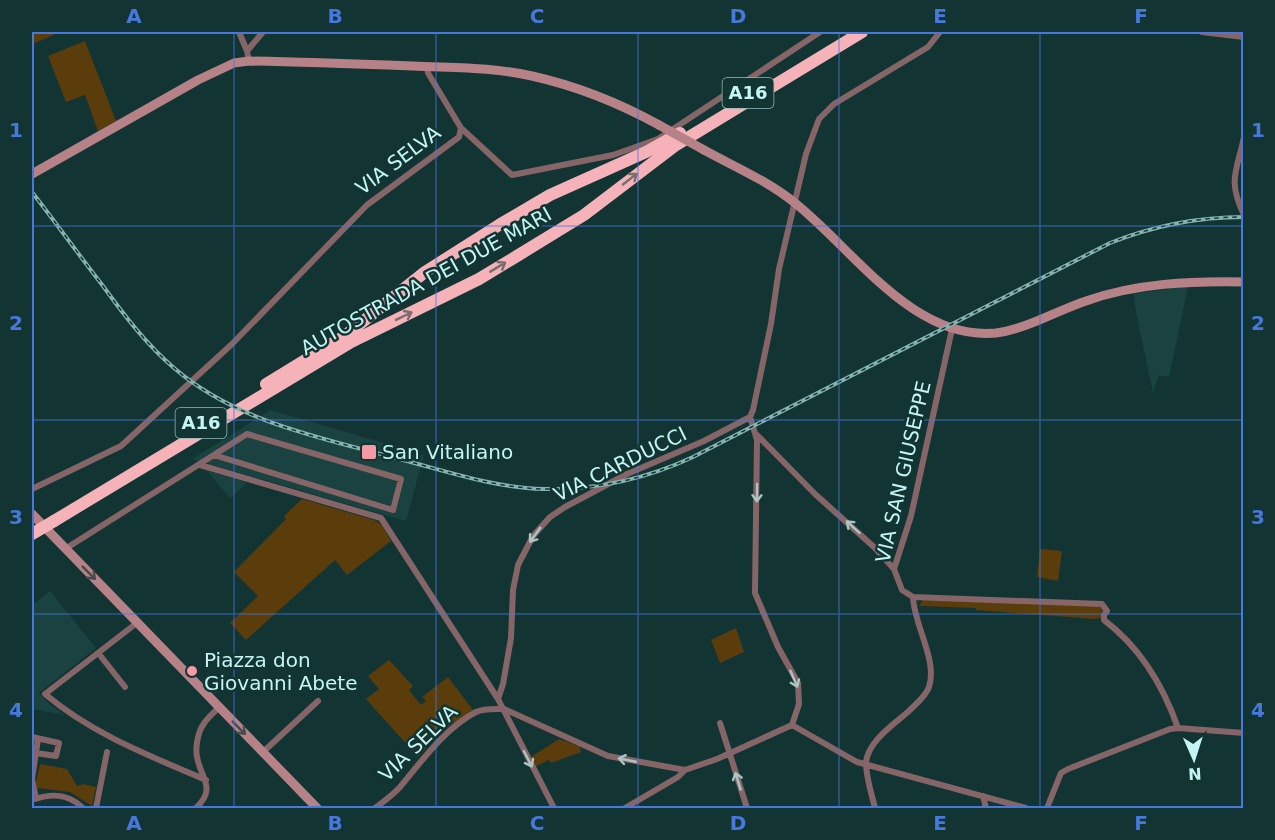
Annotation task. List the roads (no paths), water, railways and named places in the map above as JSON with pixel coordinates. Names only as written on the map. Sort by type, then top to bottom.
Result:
[{"type":"highway","name":"AUTOSTRADA DEI DUE MARI","points":[[32,534],[346,335],[425,272],[469,244],[550,195],[664,142],[849,32]]},
{"type":"highway","name":"AUTOSTRADA DEI DUE MARI","points":[[32,519],[51,522],[351,342],[479,279],[584,215],[676,145],[862,32]]},
{"type":"street","points":[[239,32],[248,56]]},
{"type":"street","points":[[248,56],[262,32]]},
{"type":"street","points":[[461,128],[512,175],[613,156],[658,139],[820,32]]},
{"type":"street","points":[[894,569],[874,547],[815,494],[757,434],[750,417],[765,357],[779,268],[806,154],[819,119],[834,104],[928,47],[940,32]]},
{"type":"street","points":[[1202,32],[1244,37]]},
{"type":"street","points":[[32,174],[198,80],[248,56],[490,69],[552,81],[619,104],[758,179],[795,202],[903,302],[952,329],[982,333],[1005,331],[1086,301],[1128,289],[1185,282],[1244,282]]},
{"type":"street","name":"VIA SELVA","points":[[32,489],[121,446],[232,344],[367,205],[459,137],[461,128],[428,73],[427,67]]},
{"type":"street","points":[[1244,137],[1233,188],[1244,215]]},
{"type":"street","name":"VIA SAN GIUSEPPE","points":[[913,597],[902,590],[894,569],[915,499],[952,329]]},
{"type":"street","name":"VIA CARDUCCI","points":[[498,699],[511,638],[513,590],[518,565],[533,536],[550,517],[565,507],[627,474],[704,441],[750,417]]},
{"type":"street","points":[[65,549],[247,434],[401,479],[393,510],[214,455]]},
{"type":"street","points":[[625,808],[678,777],[685,770],[792,725],[799,704],[798,683],[778,647],[755,593],[757,434]]},
{"type":"street","points":[[200,465],[381,518],[504,709],[554,808]]},
{"type":"street","points":[[51,522],[65,549],[317,808]]},
{"type":"street","points":[[875,808],[866,765],[872,748],[883,734],[920,701],[930,685],[929,656],[915,618],[913,597],[1102,604],[1107,611],[1104,620],[1124,637],[1151,669],[1167,698],[1178,728]]},
{"type":"street","points":[[138,622],[45,694],[69,713],[101,732],[206,780]]},
{"type":"street","points":[[99,654],[125,687]]},
{"type":"street","points":[[263,752],[318,701]]},
{"type":"street","points":[[196,808],[207,792],[206,780],[197,757],[202,725],[219,707]]},
{"type":"street","name":"VIA SELVA","points":[[375,808],[399,789],[414,767],[457,726],[477,711],[493,708],[504,709]]},
{"type":"street","points":[[504,709],[608,756],[685,770]]},
{"type":"street","points":[[720,723],[747,808]]},
{"type":"street","points":[[792,725],[857,762],[1026,808]]},
{"type":"street","points":[[1047,808],[1061,773],[1159,733],[1178,728],[1244,733]]},
{"type":"street","points":[[36,753],[56,756],[59,743],[35,738],[36,753],[32,779],[34,799],[60,795],[82,808]]},
{"type":"street","points":[[96,808],[106,752]]},
{"type":"street","points":[[983,796],[986,808]]},
{"type":"railway","points":[[32,192],[145,339],[174,368],[199,387],[253,415],[312,436],[473,479],[508,486],[544,489],[583,488],[620,482],[675,465],[1110,243],[1176,224],[1244,217]]},
{"type":"place","name":"San Vitaliano","points":[[369,452]]},
{"type":"place","name":"Piazza don Giovanni Abete","points":[[192,671]]}]
